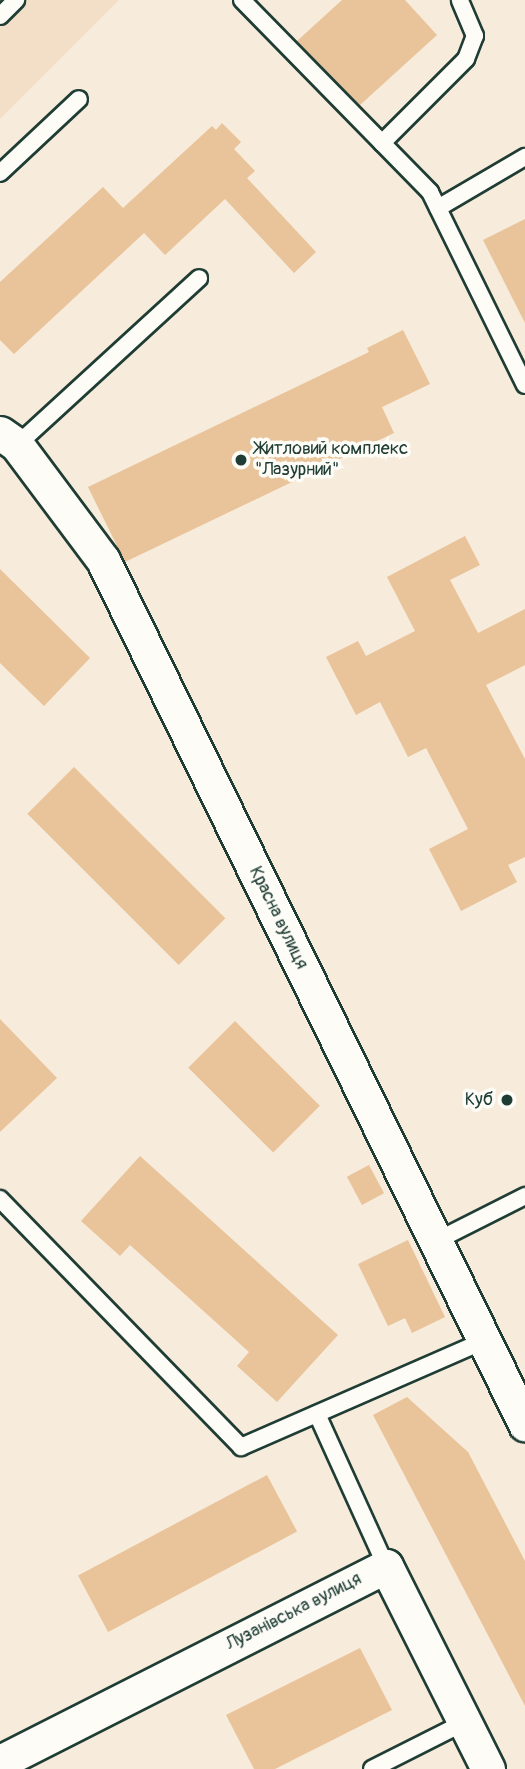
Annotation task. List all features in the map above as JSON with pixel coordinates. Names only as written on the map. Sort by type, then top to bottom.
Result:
[{"type":"street","name":"Красна вулиця","points":[[8,439],[103,560],[525,1424]]},
{"type":"street","points":[[386,1566],[488,1769]]},
{"type":"street","name":"Лузанівська вулиця","points":[[0,1762],[386,1566]]},
{"type":"lane","points":[[0,16],[16,0]]},
{"type":"lane","points":[[242,0],[430,192],[520,364],[525,385]]},
{"type":"lane","points":[[382,143],[466,59],[475,36],[460,0]]},
{"type":"lane","points":[[0,173],[79,99]]},
{"type":"lane","points":[[438,208],[525,157]]},
{"type":"lane","points":[[8,439],[199,278]]},
{"type":"lane","points":[[436,1241],[525,1196]]},
{"type":"lane","points":[[0,1199],[241,1447],[484,1341]]},
{"type":"lane","points":[[317,1414],[386,1566]]},
{"type":"lane","points":[[372,1769],[465,1722]]},
{"type":"shaded area","points":[[0,0],[119,0],[0,119]]},
{"type":"building","points":[[342,0],[405,0],[437,35],[360,105],[297,41]]},
{"type":"building","points":[[222,123],[241,142],[234,149],[255,171],[247,178],[316,252],[294,273],[225,199],[165,255],[144,233],[14,354],[0,340],[0,282],[103,187],[123,208],[212,126],[216,130]]},
{"type":"building","points":[[525,219],[525,323],[483,240]]},
{"type":"building","name":"Житловий комплекс \"Лазурний\"","points":[[403,330],[430,384],[382,407],[394,433],[125,562],[88,487],[369,352],[367,348]]},
{"type":"building","points":[[465,536],[480,565],[450,580],[478,633],[525,609],[525,665],[486,685],[525,759],[525,857],[508,865],[517,882],[461,911],[429,849],[468,829],[426,748],[408,757],[380,702],[356,715],[326,657],[358,641],[366,656],[415,631],[387,577]]},
{"type":"building","points":[[0,569],[90,658],[44,706],[0,663]]},
{"type":"building","points":[[74,767],[225,918],[179,965],[27,814]]},
{"type":"building","points":[[0,1019],[57,1078],[0,1132]]},
{"type":"building","points":[[235,1021],[320,1106],[273,1153],[188,1068]]},
{"type":"building","points":[[140,1156],[338,1335],[277,1402],[237,1366],[249,1352],[130,1245],[120,1256],[81,1221]]},
{"type":"building","points":[[369,1165],[384,1193],[362,1205],[347,1177]]},
{"type":"building","points":[[408,1240],[445,1317],[412,1333],[405,1318],[388,1326],[358,1264]]},
{"type":"building","points":[[407,1397],[468,1452],[525,1561],[525,1706],[373,1415]]},
{"type":"building","points":[[267,1475],[297,1532],[108,1632],[78,1575]]},
{"type":"building","points":[[360,1648],[392,1710],[275,1769],[254,1769],[226,1715]]},
{"type":"place","name":"Житловий комплекс \"Лазурний\"","points":[[241,460]]},
{"type":"place","name":"Куб","points":[[507,1100]]}]
